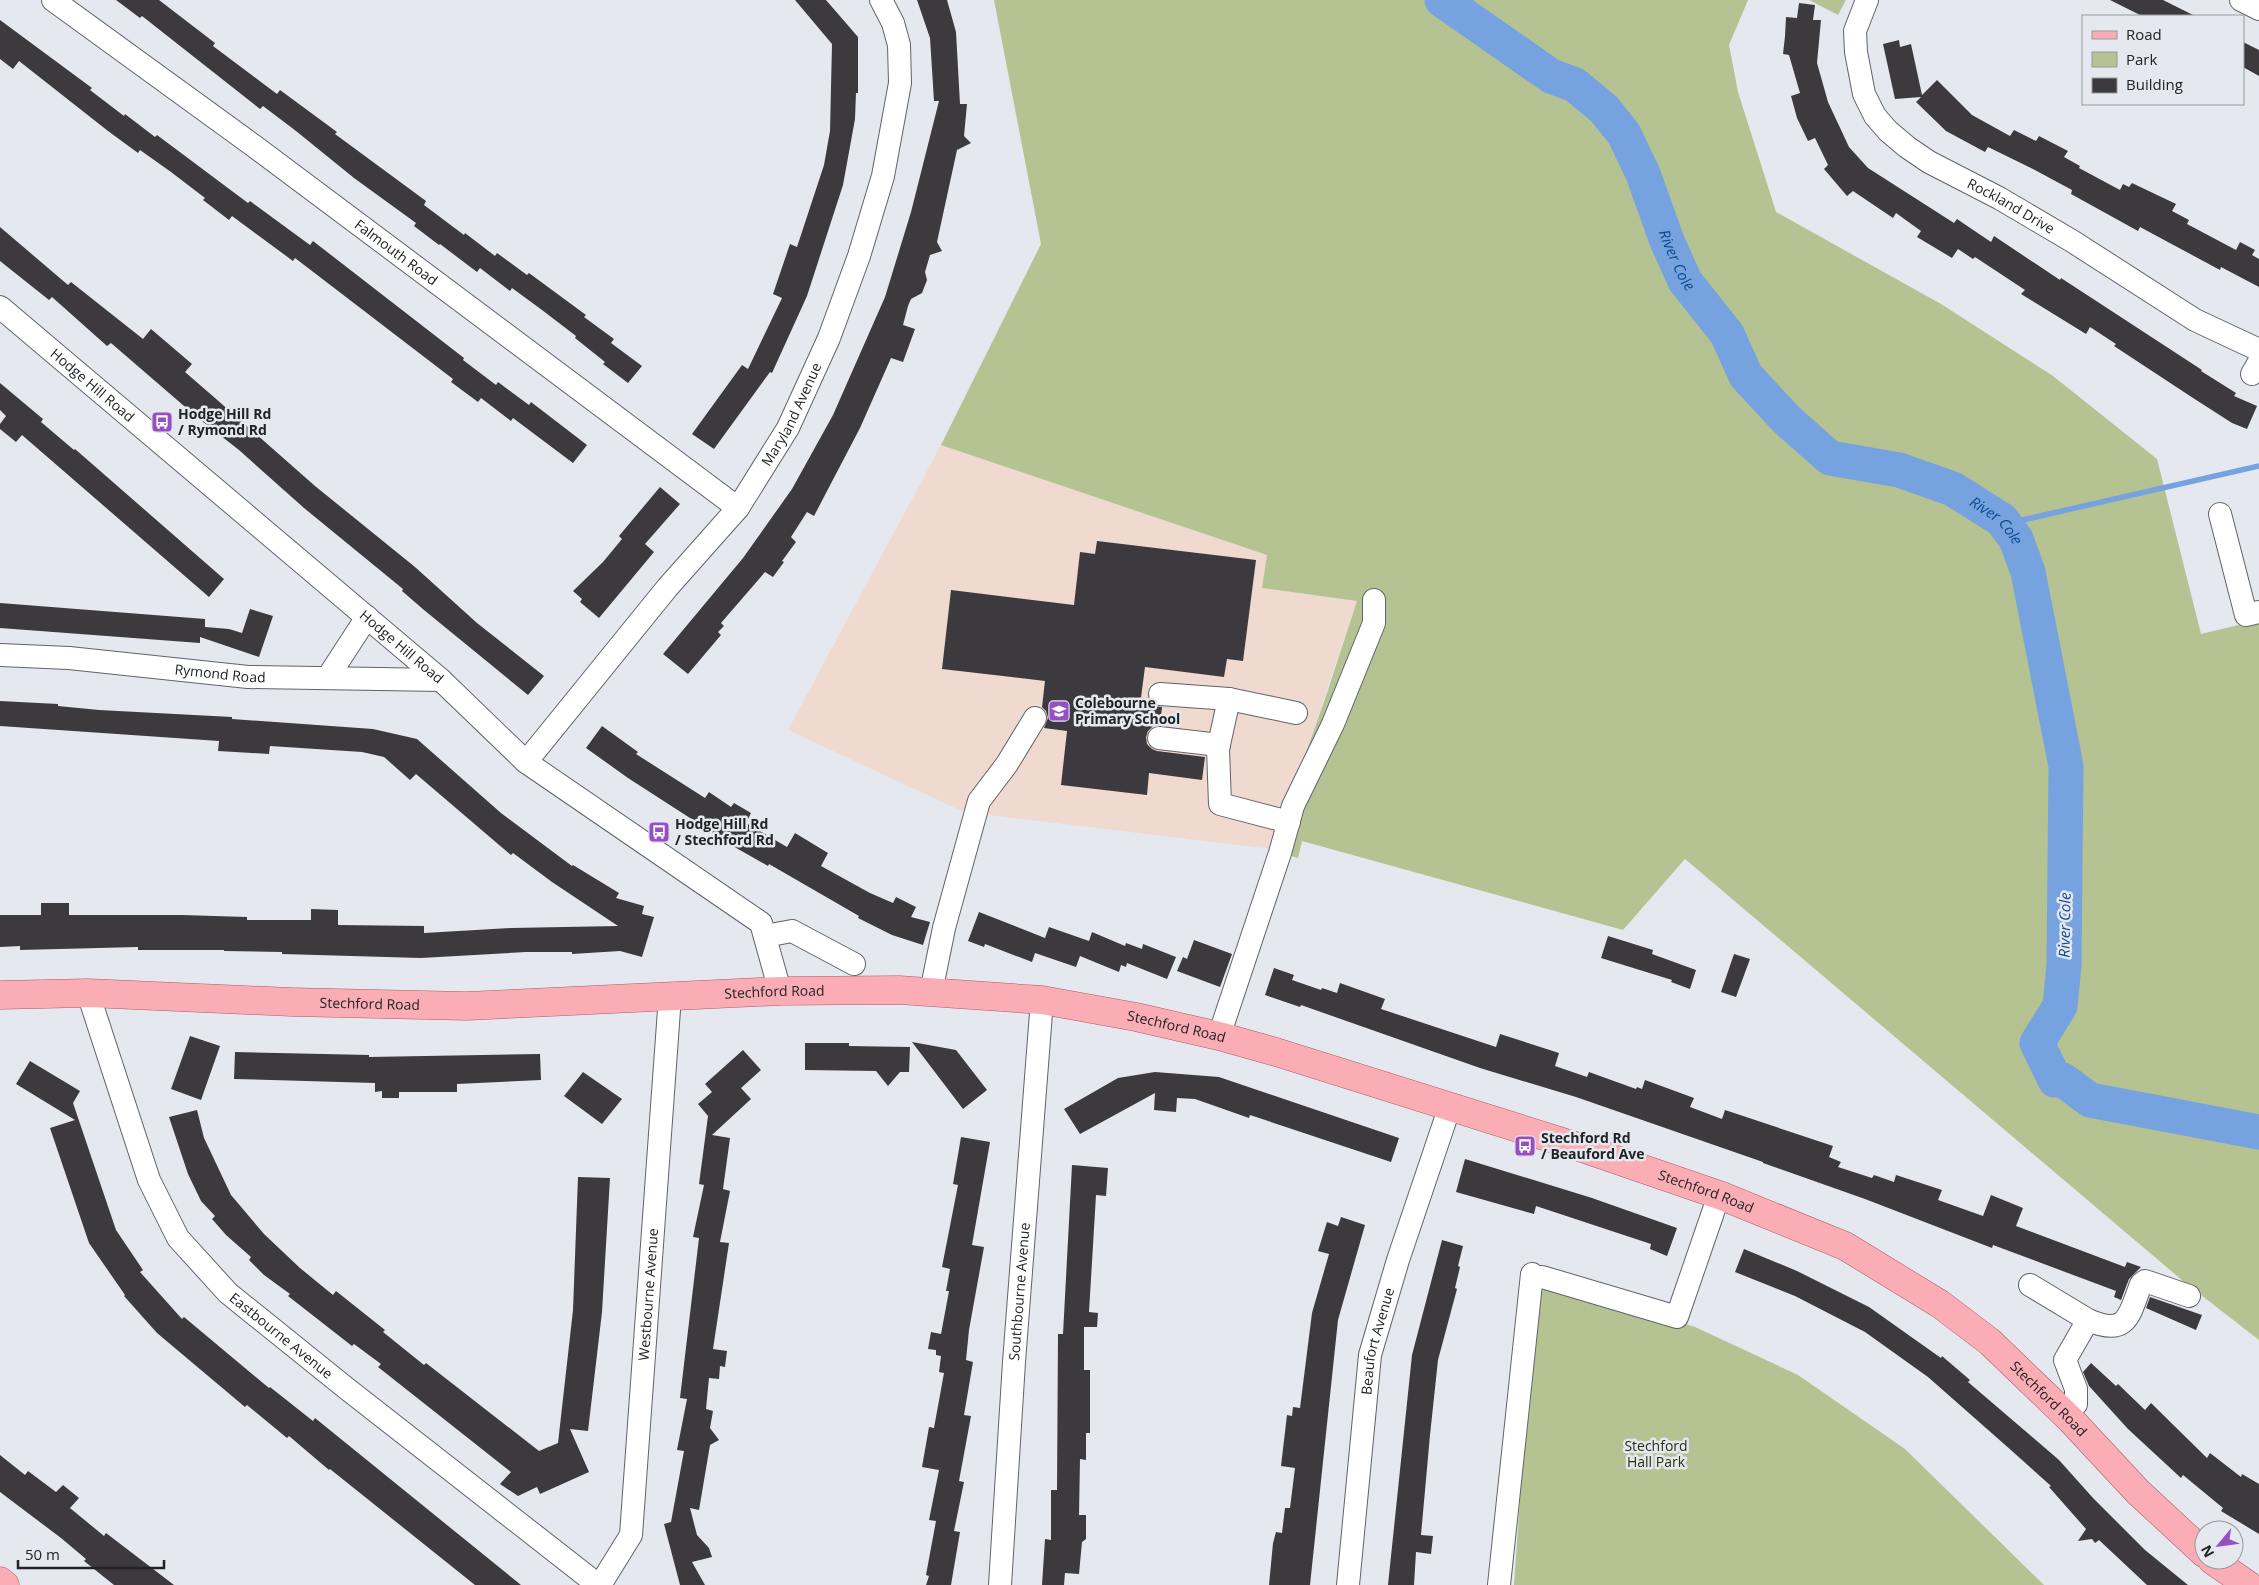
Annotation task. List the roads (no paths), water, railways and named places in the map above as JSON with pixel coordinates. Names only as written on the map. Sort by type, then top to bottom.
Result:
[{"type":"main road","name":"Stechford Road","points":[[0,995],[88,993],[291,1002],[468,1006],[780,991],[899,990],[1042,1000],[1136,1017],[1219,1036],[1450,1106],[1719,1195],[1845,1246],[1894,1274],[1940,1304],[1990,1342],[2065,1415],[2138,1492],[2194,1544]]},
{"type":"main road","points":[[2226,1570],[2248,1585]]},
{"type":"main road","points":[[0,1581],[6,1585]]},
{"type":"street","name":"Falmouth Road","points":[[53,0],[254,146],[738,508]]},
{"type":"street","name":"Maryland Avenue","points":[[526,762],[667,588],[738,508],[788,428],[830,338],[859,256],[884,176],[900,83],[899,45],[893,23],[881,0]]},
{"type":"street","name":"Rockland Drive","points":[[1867,0],[1854,31],[1864,94],[1875,116],[1907,148],[1929,162],[1999,198],[2072,241],[2195,320],[2259,350]]},
{"type":"street","points":[[2241,0],[2259,9]]},
{"type":"street","name":"Hodge Hill Road","points":[[0,307],[441,680],[526,762],[761,923],[780,991]]},
{"type":"street","points":[[2220,514],[2246,615],[2259,612]]},
{"type":"street","points":[[1219,1036],[1293,806],[1333,724],[1374,623],[1374,600]]},
{"type":"street","points":[[328,677],[367,617]]},
{"type":"street","name":"Rymond Road","points":[[0,655],[69,658],[248,677],[441,680]]},
{"type":"street","points":[[1160,694],[1229,699],[1296,713]]},
{"type":"street","points":[[1229,699],[1219,745],[1220,804],[1289,822]]},
{"type":"street","points":[[931,992],[944,928],[979,801],[1007,764],[1035,718]]},
{"type":"street","points":[[1159,738],[1219,745]]},
{"type":"street","points":[[765,936],[792,931],[854,964]]},
{"type":"street","name":"Eastbourne Avenue","points":[[88,993],[149,1180],[178,1238],[228,1293],[346,1388],[599,1585]]},
{"type":"street","name":"Westbourne Avenue","points":[[599,1585],[631,1535],[670,996]]},
{"type":"street","name":"Southbourne Avenue","points":[[1000,1585],[1014,1362],[1042,1000]]},
{"type":"street","name":"Beaufort Avenue","points":[[1348,1585],[1370,1355],[1398,1260],[1450,1106]]},
{"type":"street","points":[[1500,1585],[1537,1276],[1677,1317],[1719,1195]]},
{"type":"street","points":[[2030,1285],[2088,1320],[2104,1327],[2114,1327],[2130,1314],[2141,1284],[2145,1281],[2189,1296]]},
{"type":"street","points":[[2065,1415],[2076,1404],[2076,1389],[2065,1360],[2088,1320]]},
{"type":"waterway","name":"River Cole","points":[[1442,0],[1551,76],[1575,85],[1604,109],[1624,134],[1643,174],[1667,241],[1685,281],[1727,334],[1746,376],[1787,420],[1830,458],[1899,470],[1953,489],[2002,520],[2016,539],[2028,572],[2066,766],[2064,965],[2060,1006],[2037,1043],[2055,1080],[2063,1080],[2090,1100],[2259,1132]]},
{"type":"waterway","points":[[2005,524],[2259,466]]},
{"type":"place","name":"Hodge Hill Rd / Rymond Rd","points":[[162,422]]},
{"type":"place","name":"Colebourne Primary School","points":[[1059,711]]},
{"type":"place","name":"Hodge Hill Rd / Stechford Rd","points":[[659,832]]},
{"type":"place","name":"Stechford Rd / Beauford Ave","points":[[1525,1146]]},
{"type":"park label","name":"Stechford Hall Park","points":[[1656,1454]]}]
